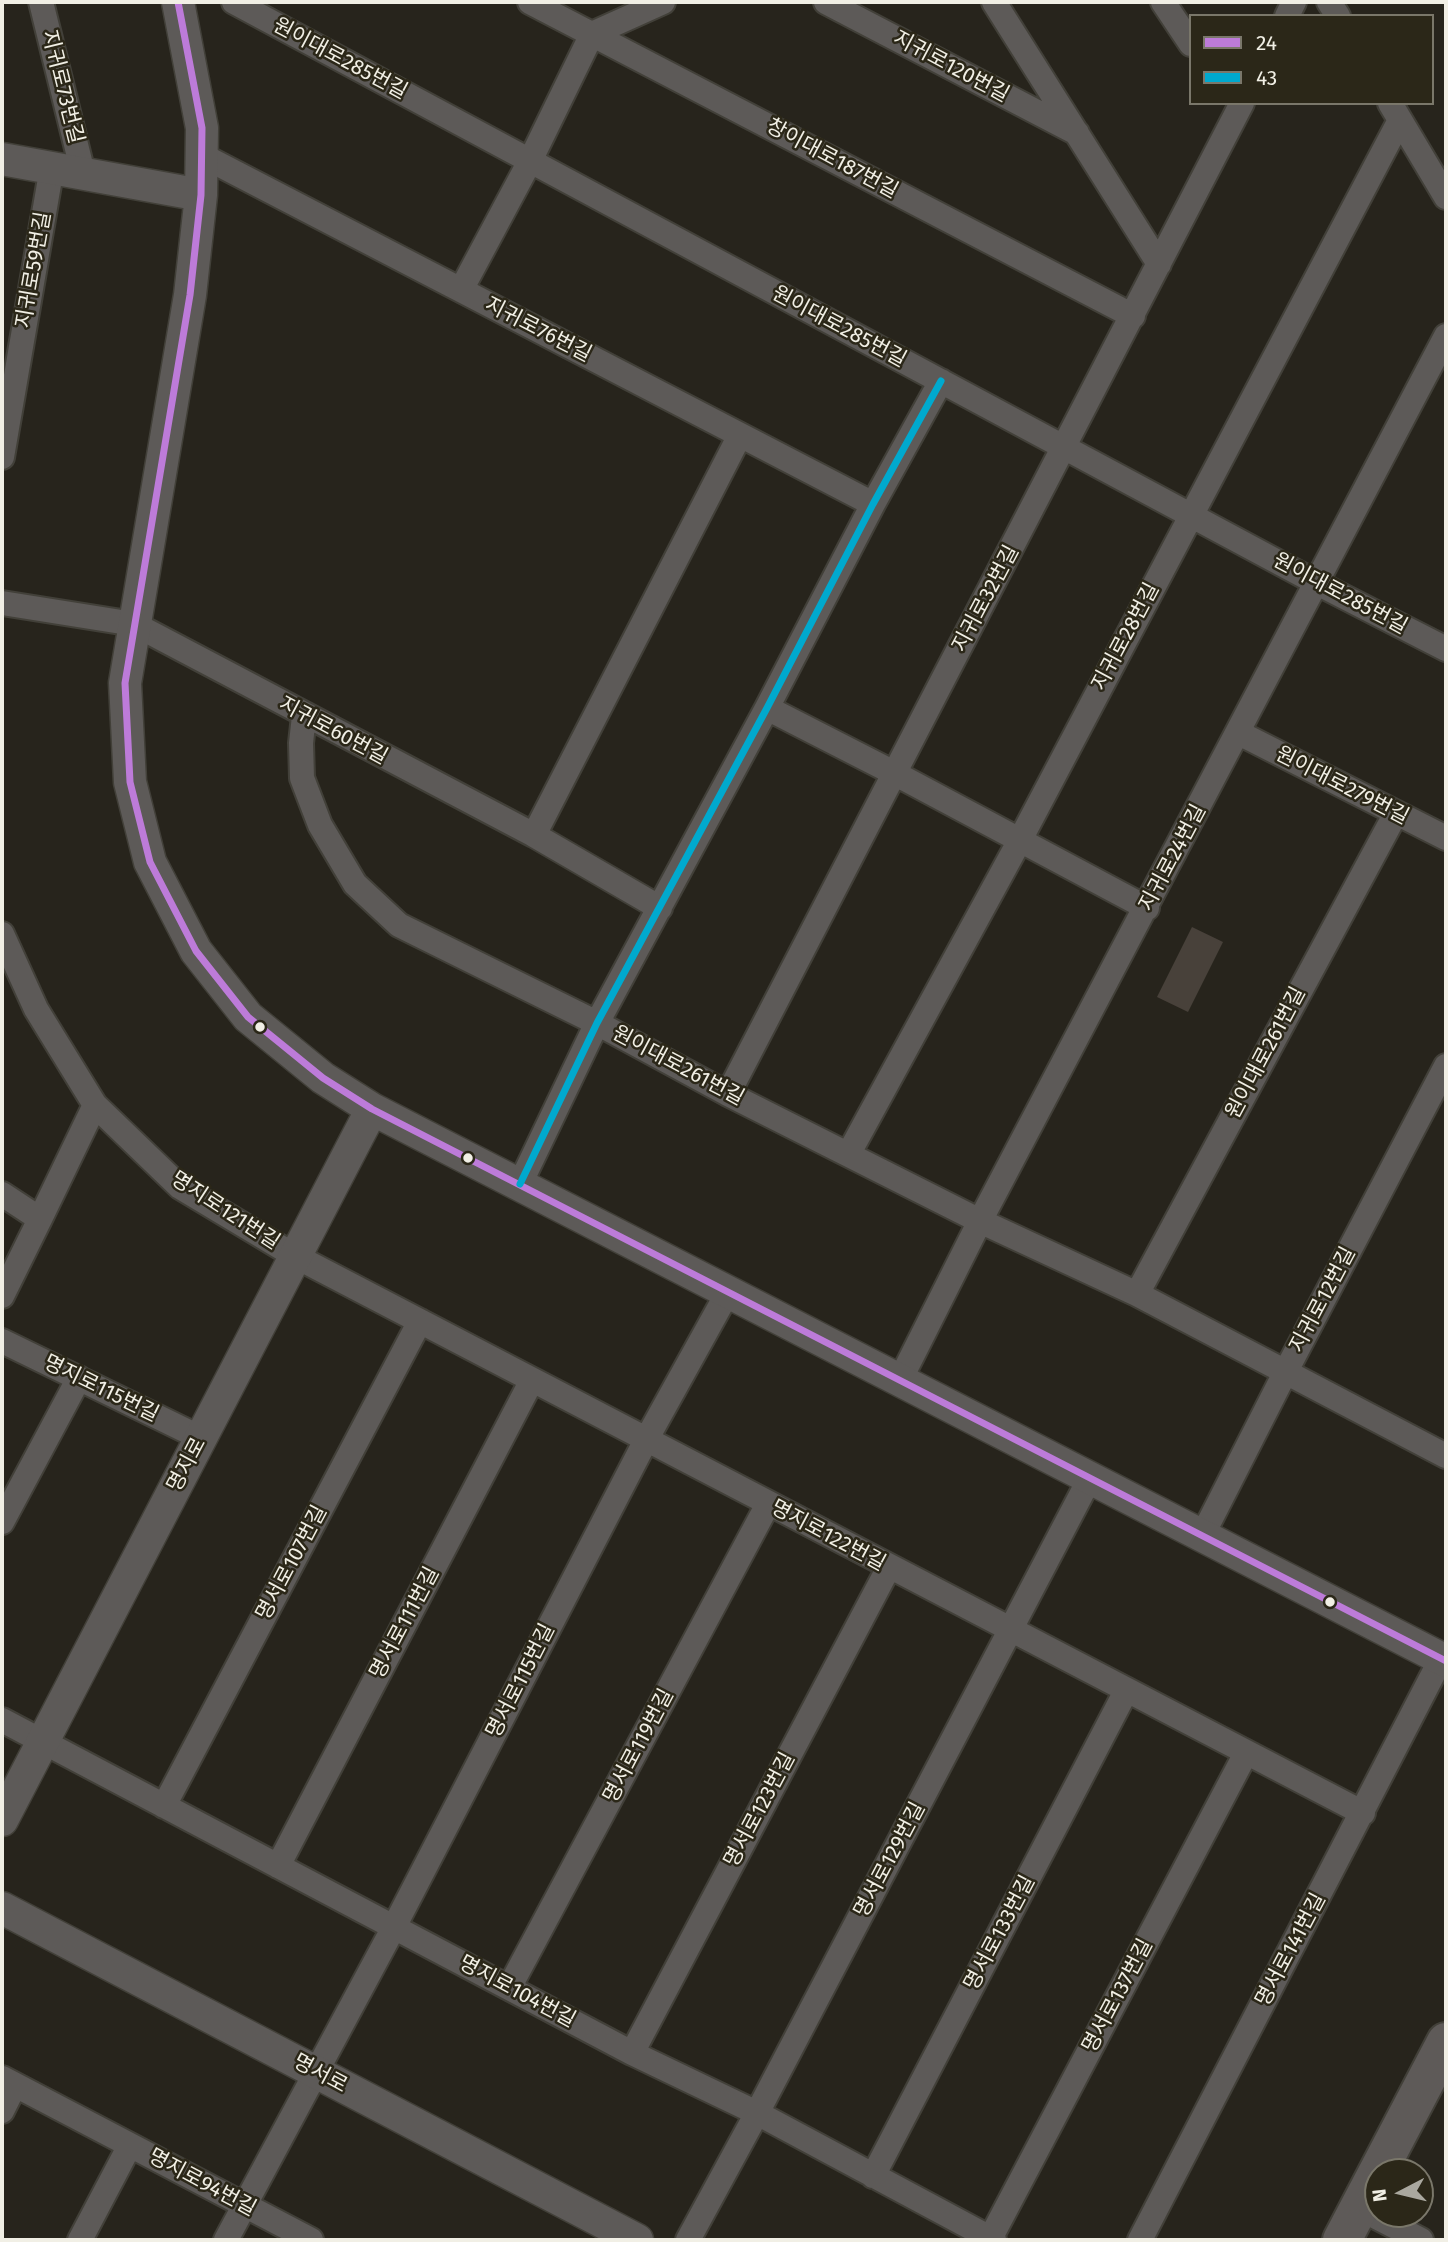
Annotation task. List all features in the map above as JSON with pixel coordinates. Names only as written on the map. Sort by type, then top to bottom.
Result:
[{"type":"main road","points":[[1350,2224],[1446,2042]]},
{"type":"street","name":"지귀로73번길","points":[[41,2],[83,173]]},
{"type":"street","points":[[178,2],[202,128],[201,195],[190,295],[125,683],[130,782],[150,862],[196,951],[248,1017],[323,1079],[372,1110],[1444,1660]]},
{"type":"street","name":"원이대로285번길","points":[[234,2],[1317,583],[1446,649]]},
{"type":"street","name":"창이대로187번길","points":[[530,2],[1133,316]]},
{"type":"street","points":[[461,290],[530,161],[592,34],[663,2]]},
{"type":"street","name":"지귀로120번길","points":[[826,2],[1077,133]]},
{"type":"street","name":"지귀로120번길","points":[[994,2],[1159,264]]},
{"type":"street","points":[[1163,2],[1189,41]]},
{"type":"street","name":"지귀로32번길","points":[[728,1094],[1133,316],[1236,107]]},
{"type":"street","points":[[1395,112],[1446,197]]},
{"type":"street","name":"지귀로28번길","points":[[849,1153],[1020,841],[1191,515],[1395,112]]},
{"type":"street","name":"지귀로76번길","points":[[203,156],[873,504]]},
{"type":"street","name":"지귀로73번길","points":[[2,159],[201,195]]},
{"type":"street","name":"지귀로59번길","points":[[2,457],[52,167]]},
{"type":"street","name":"지귀로24번길","points":[[900,1380],[980,1221],[1446,336]]},
{"type":"street","points":[[520,1184],[597,1023],[941,381]]},
{"type":"street","points":[[534,835],[740,435]]},
{"type":"street","points":[[2,603],[134,624]]},
{"type":"street","name":"지귀로60번길","points":[[134,624],[534,835],[660,908]]},
{"type":"street","points":[[766,708],[1147,908]]},
{"type":"street","name":"원이대로261번길","points":[[304,716],[301,743],[302,778],[320,825],[355,884],[399,925],[597,1023],[728,1094],[980,1221],[1137,1294],[1444,1449]]},
{"type":"street","name":"원이대로279번길","points":[[1239,733],[1446,838]]},
{"type":"street","name":"원이대로261번길","points":[[1137,1294],[1395,813]]},
{"type":"street","name":"명지로121번길","points":[[2,934],[36,1009],[95,1105],[180,1187],[295,1256]]},
{"type":"street","name":"지귀로12번길","points":[[1202,1536],[1446,1066]]},
{"type":"street","points":[[2,1296],[95,1105]]},
{"type":"street","name":"명지로","points":[[2,1820],[372,1110]]},
{"type":"street","points":[[2,1194],[40,1219]]},
{"type":"street","name":"명지로122번길","points":[[295,1256],[1363,1813]]},
{"type":"street","name":"명서로115번길","points":[[226,2240],[394,1927],[646,1440],[728,1292]]},
{"type":"street","name":"명서로107번길","points":[[164,1806],[420,1321]]},
{"type":"street","name":"명지로115번길","points":[[2,1340],[201,1438]]},
{"type":"street","points":[[2,1522],[79,1378]]},
{"type":"street","name":"명서로111번길","points":[[278,1866],[532,1380]]},
{"type":"street","name":"명서로129번길","points":[[688,2240],[1090,1478]]},
{"type":"street","name":"명서로119번길","points":[[509,1988],[768,1504]]},
{"type":"street","name":"명서로123번길","points":[[632,2053],[888,1567]]},
{"type":"street","name":"명서로141번길","points":[[1140,2240],[1444,1660]]},
{"type":"street","name":"명서로133번길","points":[[873,2176],[1126,1691]]},
{"type":"street","name":"명지로104번길","points":[[2,1720],[632,2053],[757,2113],[992,2239]]},
{"type":"street","name":"명서로137번길","points":[[992,2239],[1246,1753]]},
{"type":"street","name":"명서로","points":[[2,1908],[637,2240]]},
{"type":"street","name":"명지로94번길","points":[[2,2112],[9,2081],[311,2240]]},
{"type":"street","name":"명지로94번길","points":[[80,2240],[130,2145]]},
{"type":"street","points":[[1350,2224],[1421,2240]]},
{"type":"building","points":[[1192,927],[1223,942],[1188,1012],[1157,997]]},
{"type":"transit line","name":"24","points":[[178,2],[202,128],[201,195],[190,295],[125,683],[130,782],[150,862],[196,951],[248,1017],[323,1078],[372,1109],[1446,1661]]},
{"type":"transit line","name":"43","points":[[520,1184],[597,1023],[941,381]]}]
